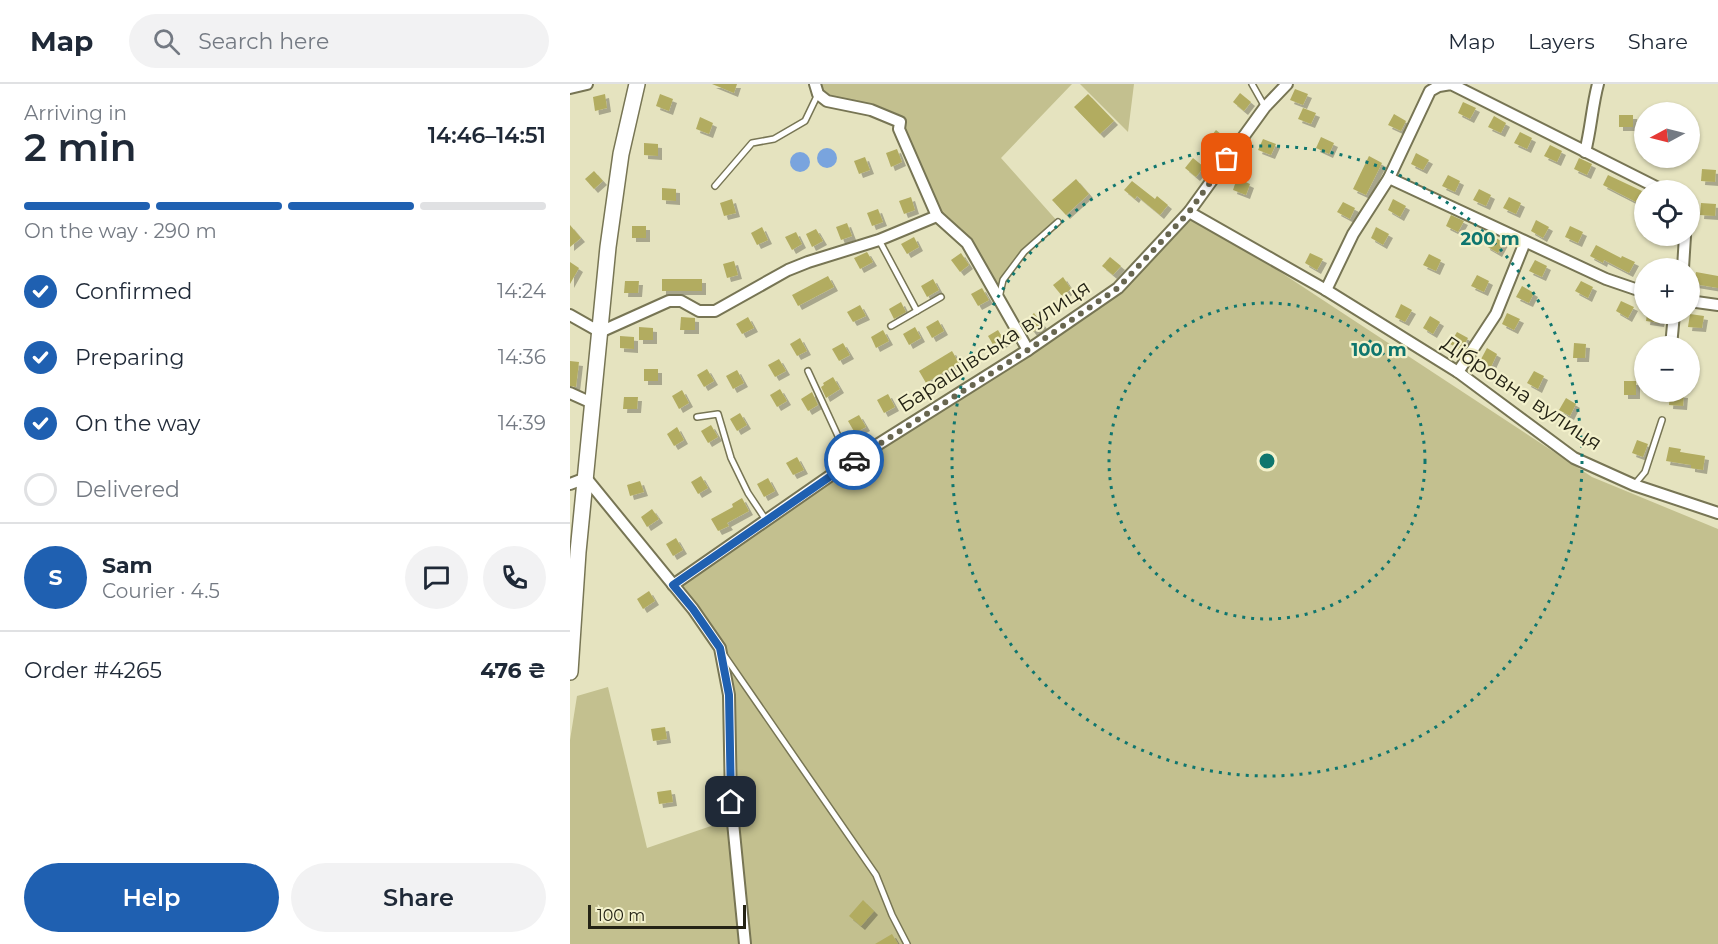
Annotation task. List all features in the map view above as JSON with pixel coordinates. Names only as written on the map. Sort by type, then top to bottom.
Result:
[{"type":"street","points":[[570,88],[587,84]]},
{"type":"street","points":[[570,672],[574,551],[586,478],[614,192],[637,84]]},
{"type":"street","name":"Барашівська вулиця","points":[[673,585],[850,462],[1028,350],[1118,288],[1189,212],[1265,107],[1287,84]]},
{"type":"street","points":[[1326,290],[1353,234],[1389,178],[1430,91],[1439,86],[1451,84],[1642,180]]},
{"type":"street","points":[[1585,152],[1598,84]]},
{"type":"street","points":[[816,89],[827,101],[871,110],[900,122],[899,129],[936,216],[967,243],[1028,350]]},
{"type":"street","points":[[1389,178],[1606,279],[1634,288]]},
{"type":"street","name":"Дібровна вулиця","points":[[1189,212],[1326,290],[1458,372],[1574,458],[1634,485],[1718,513]]},
{"type":"street","points":[[600,332],[669,301],[681,301],[699,311],[715,311],[788,270],[879,240],[936,216]]},
{"type":"street","points":[[1458,372],[1496,314],[1525,242]]},
{"type":"street","points":[[1700,303],[1718,305]]},
{"type":"street","points":[[570,315],[600,332]]},
{"type":"street","points":[[570,393],[592,403]]},
{"type":"street","points":[[570,484],[586,478]]},
{"type":"street","points":[[586,478],[693,609],[720,648],[729,695],[731,802],[745,944]]},
{"type":"lane","points":[[1252,84],[1265,107]]},
{"type":"lane","points":[[714,186],[752,143],[774,139],[805,121],[816,89]]},
{"type":"lane","points":[[999,299],[1003,280],[1024,252],[1058,222]]},
{"type":"lane","points":[[879,240],[917,311]]},
{"type":"lane","points":[[891,326],[941,297]]},
{"type":"lane","points":[[808,371],[850,462]]},
{"type":"lane","points":[[697,417],[718,414],[731,458],[748,493],[766,520]]},
{"type":"lane","points":[[1634,485],[1645,472],[1662,420]]},
{"type":"lane","points":[[720,648],[876,875],[891,915],[907,944]]},
{"type":"shaded area","points":[[815,84],[1072,84],[1001,158],[1058,222],[1024,252],[1003,280],[999,299],[967,243],[937,216],[899,129],[887,116],[827,101]]},
{"type":"shaded area","points":[[1080,84],[1134,84],[1128,132]]},
{"type":"shaded area","points":[[1189,212],[1592,477],[1718,529],[1718,944],[749,944],[734,817],[729,695],[720,649],[673,585],[1118,288]]},
{"type":"shaded area","points":[[608,687],[647,848],[729,822],[745,944],[570,944],[570,740],[577,696]]},
{"type":"water","points":[[827,148],[834,151],[837,158],[834,165],[827,168],[820,165],[817,158],[820,151]]},
{"type":"water","points":[[800,152],[807,155],[810,162],[807,169],[800,172],[793,169],[790,162],[793,155]]},
{"type":"building","points":[[712,84],[737,84],[734,93]]},
{"type":"building","points":[[1295,89],[1308,94],[1303,105],[1290,100]]},
{"type":"building","points":[[1240,93],[1251,102],[1244,111],[1233,102]]},
{"type":"building","points":[[605,94],[607,108],[595,111],[593,97]]},
{"type":"building","points":[[660,94],[673,99],[669,111],[656,106]]},
{"type":"building","points":[[1088,94],[1114,121],[1100,134],[1074,107]]},
{"type":"building","points":[[1463,102],[1476,108],[1470,119],[1458,113]]},
{"type":"building","points":[[1303,108],[1316,113],[1311,124],[1298,119]]},
{"type":"building","points":[[1394,114],[1406,121],[1401,131],[1388,125]]},
{"type":"building","points":[[1619,115],[1633,115],[1633,127],[1619,127]]},
{"type":"building","points":[[1494,116],[1506,123],[1501,133],[1488,127]]},
{"type":"building","points":[[700,117],[713,123],[709,134],[696,129]]},
{"type":"building","points":[[1216,130],[1227,139],[1219,149],[1208,140]]},
{"type":"building","points":[[1520,132],[1532,138],[1527,149],[1514,143]]},
{"type":"building","points":[[1321,137],[1334,143],[1329,154],[1316,148]]},
{"type":"building","points":[[1263,139],[1276,144],[1271,155],[1258,150]]},
{"type":"building","points":[[644,143],[658,144],[658,156],[644,155]]},
{"type":"building","points":[[1550,145],[1562,151],[1557,162],[1544,156]]},
{"type":"building","points":[[897,149],[902,162],[891,167],[886,153]]},
{"type":"building","points":[[1416,153],[1429,160],[1423,170],[1411,164]]},
{"type":"building","points":[[1369,156],[1382,163],[1366,195],[1353,189]]},
{"type":"building","points":[[865,157],[870,170],[859,174],[854,161]]},
{"type":"building","points":[[1193,158],[1204,167],[1196,177],[1185,168]]},
{"type":"building","points":[[1579,158],[1592,164],[1587,175],[1574,169]]},
{"type":"building","points":[[1702,169],[1716,170],[1715,182],[1701,181]]},
{"type":"building","points":[[594,171],[603,181],[594,189],[585,179]]},
{"type":"building","points":[[1448,175],[1460,181],[1455,192],[1442,186]]},
{"type":"building","points":[[1608,175],[1634,187],[1634,201],[1603,185]]},
{"type":"building","points":[[1237,178],[1250,184],[1246,195],[1233,190]]},
{"type":"building","points":[[1076,179],[1089,194],[1066,215],[1052,200]]},
{"type":"building","points":[[1132,181],[1155,199],[1157,196],[1168,205],[1160,215],[1137,196],[1135,199],[1124,190]]},
{"type":"building","points":[[662,188],[676,189],[676,201],[662,200]]},
{"type":"building","points":[[1479,189],[1491,195],[1486,206],[1473,200]]},
{"type":"building","points":[[911,197],[915,210],[904,214],[899,201]]},
{"type":"building","points":[[1509,197],[1521,203],[1516,214],[1503,208]]},
{"type":"building","points":[[732,199],[736,213],[724,216],[720,203]]},
{"type":"building","points":[[1393,199],[1406,206],[1400,217],[1388,210]]},
{"type":"building","points":[[1343,202],[1355,208],[1350,219],[1337,212]]},
{"type":"building","points":[[1701,203],[1716,204],[1715,216],[1700,215]]},
{"type":"building","points":[[878,209],[883,222],[872,226],[867,213]]},
{"type":"building","points":[[1451,215],[1464,221],[1458,232],[1446,226]]},
{"type":"building","points":[[1536,220],[1549,227],[1543,238],[1531,231]]},
{"type":"building","points":[[847,223],[852,236],[841,240],[836,227]]},
{"type":"building","points":[[570,225],[581,238],[570,247]]},
{"type":"building","points":[[632,226],[646,226],[646,238],[632,238]]},
{"type":"building","points":[[1570,226],[1583,232],[1578,243],[1565,237]]},
{"type":"building","points":[[762,227],[768,240],[757,245],[751,233]]},
{"type":"building","points":[[1376,227],[1389,234],[1383,245],[1371,238]]},
{"type":"building","points":[[816,229],[823,241],[812,247],[806,234]]},
{"type":"building","points":[[796,232],[802,244],[792,250],[785,237]]},
{"type":"building","points":[[1491,236],[1504,242],[1498,253],[1486,246]]},
{"type":"building","points":[[914,237],[919,247],[907,254],[901,244]]},
{"type":"building","points":[[1596,245],[1621,258],[1622,256],[1634,262],[1634,264],[1629,273],[1604,260],[1603,263],[1590,256]]},
{"type":"building","points":[[867,252],[873,262],[860,269],[854,258]]},
{"type":"building","points":[[961,253],[969,265],[960,272],[951,260]]},
{"type":"building","points":[[1310,253],[1323,259],[1317,270],[1305,263]]},
{"type":"building","points":[[1429,254],[1441,260],[1436,271],[1423,265]]},
{"type":"building","points":[[1110,257],[1121,266],[1113,275],[1102,266]]},
{"type":"building","points":[[1535,260],[1547,266],[1542,277],[1529,271]]},
{"type":"building","points":[[734,261],[738,275],[727,278],[723,264]]},
{"type":"building","points":[[570,262],[579,268],[570,284]]},
{"type":"building","points":[[1700,273],[1718,276],[1718,288],[1700,285]]},
{"type":"building","points":[[1477,275],[1489,281],[1484,292],[1471,286]]},
{"type":"building","points":[[828,276],[834,287],[798,306],[792,295]]},
{"type":"building","points":[[1063,277],[1071,289],[1062,296],[1053,285]]},
{"type":"building","points":[[662,279],[702,279],[702,291],[662,291]]},
{"type":"building","points":[[933,279],[939,290],[927,297],[921,286]]},
{"type":"building","points":[[625,281],[639,281],[638,293],[624,293]]},
{"type":"building","points":[[1581,281],[1593,287],[1588,298],[1575,291]]},
{"type":"building","points":[[1522,286],[1534,293],[1529,303],[1516,297]]},
{"type":"building","points":[[982,288],[989,300],[978,306],[971,294]]},
{"type":"building","points":[[1621,301],[1634,307],[1628,318],[1616,311]]},
{"type":"building","points":[[901,302],[906,312],[894,319],[889,309]]},
{"type":"building","points":[[1401,304],[1412,310],[1405,322],[1395,317]]},
{"type":"building","points":[[860,305],[866,316],[853,322],[847,312]]},
{"type":"building","points":[[1034,313],[1043,325],[1033,332],[1025,321]]},
{"type":"building","points":[[1507,313],[1520,319],[1514,330],[1502,324]]},
{"type":"building","points":[[1700,315],[1704,316],[1702,328],[1688,327],[1688,324],[1700,324]]},
{"type":"building","points":[[1430,316],[1440,322],[1433,334],[1423,328]]},
{"type":"building","points":[[681,317],[695,318],[695,330],[680,330]]},
{"type":"building","points":[[748,317],[754,328],[742,334],[736,324]]},
{"type":"building","points":[[938,320],[944,331],[932,338],[926,327]]},
{"type":"building","points":[[639,327],[653,328],[653,340],[639,340]]},
{"type":"building","points":[[915,327],[921,338],[909,345],[903,334]]},
{"type":"building","points":[[883,330],[889,341],[876,348],[871,337]]},
{"type":"building","points":[[998,330],[1005,342],[995,348],[988,336]]},
{"type":"building","points":[[1457,332],[1468,338],[1461,350],[1450,344]]},
{"type":"building","points":[[620,336],[634,337],[634,349],[620,348]]},
{"type":"building","points":[[800,338],[807,351],[797,356],[790,344]]},
{"type":"building","points":[[843,343],[850,355],[839,361],[832,349]]},
{"type":"building","points":[[1574,343],[1586,344],[1585,358],[1573,358]]},
{"type":"building","points":[[1487,348],[1497,354],[1491,367],[1480,361]]},
{"type":"building","points":[[952,351],[959,363],[926,383],[919,371]]},
{"type":"building","points":[[779,359],[786,371],[775,377],[768,365]]},
{"type":"building","points":[[570,361],[579,362],[576,387],[570,386]]},
{"type":"building","points":[[644,369],[658,369],[658,381],[644,381]]},
{"type":"building","points":[[707,369],[714,381],[704,387],[697,375]]},
{"type":"building","points":[[737,370],[744,383],[733,389],[726,376]]},
{"type":"building","points":[[1534,371],[1544,376],[1538,389],[1527,383]]},
{"type":"building","points":[[833,377],[840,389],[826,398],[821,387]]},
{"type":"building","points":[[1624,381],[1634,381],[1634,395],[1624,395]]},
{"type":"building","points":[[780,389],[787,401],[777,407],[770,395]]},
{"type":"building","points":[[682,390],[689,403],[679,409],[672,396]]},
{"type":"building","points":[[812,392],[818,405],[808,411],[801,399]]},
{"type":"building","points":[[888,394],[895,407],[884,413],[877,400]]},
{"type":"building","points":[[624,397],[638,397],[637,409],[623,409]]},
{"type":"building","points":[[1566,398],[1576,404],[1570,416],[1559,410]]},
{"type":"building","points":[[1669,402],[1683,402],[1683,406],[1669,405]]},
{"type":"building","points":[[740,413],[747,425],[737,431],[730,419]]},
{"type":"building","points":[[859,415],[866,427],[855,433],[848,421]]},
{"type":"building","points":[[711,425],[718,437],[708,443],[701,431]]},
{"type":"building","points":[[677,427],[684,440],[674,446],[667,434]]},
{"type":"building","points":[[1637,440],[1648,444],[1643,457],[1632,453]]},
{"type":"building","points":[[1669,447],[1681,449],[1680,452],[1705,456],[1703,470],[1691,468],[1691,465],[1666,461]]},
{"type":"building","points":[[797,457],[804,470],[793,475],[786,463]]},
{"type":"building","points":[[701,476],[708,488],[698,494],[691,482]]},
{"type":"building","points":[[768,478],[775,491],[764,497],[757,484]]},
{"type":"building","points":[[640,481],[644,492],[630,496],[627,485]]},
{"type":"building","points":[[742,498],[749,511],[727,523],[729,526],[718,531],[711,519],[733,507],[732,504]]},
{"type":"building","points":[[652,509],[659,519],[647,527],[641,517]]},
{"type":"building","points":[[676,538],[683,550],[673,556],[666,544]]},
{"type":"building","points":[[649,591],[655,601],[643,609],[637,599]]},
{"type":"building","points":[[665,727],[667,739],[653,741],[651,729]]},
{"type":"building","points":[[671,790],[673,802],[659,804],[657,792]]},
{"type":"building","points":[[863,900],[874,911],[861,926],[849,916]]},
{"type":"building","points":[[892,934],[898,944],[875,944]]},
{"type":"way so far","points":[[854,460],[1028,350],[1118,288],[1189,212],[1227,159]]},
{"type":"route","points":[[731,802],[729,695],[720,648],[673,585],[854,460]]}]
